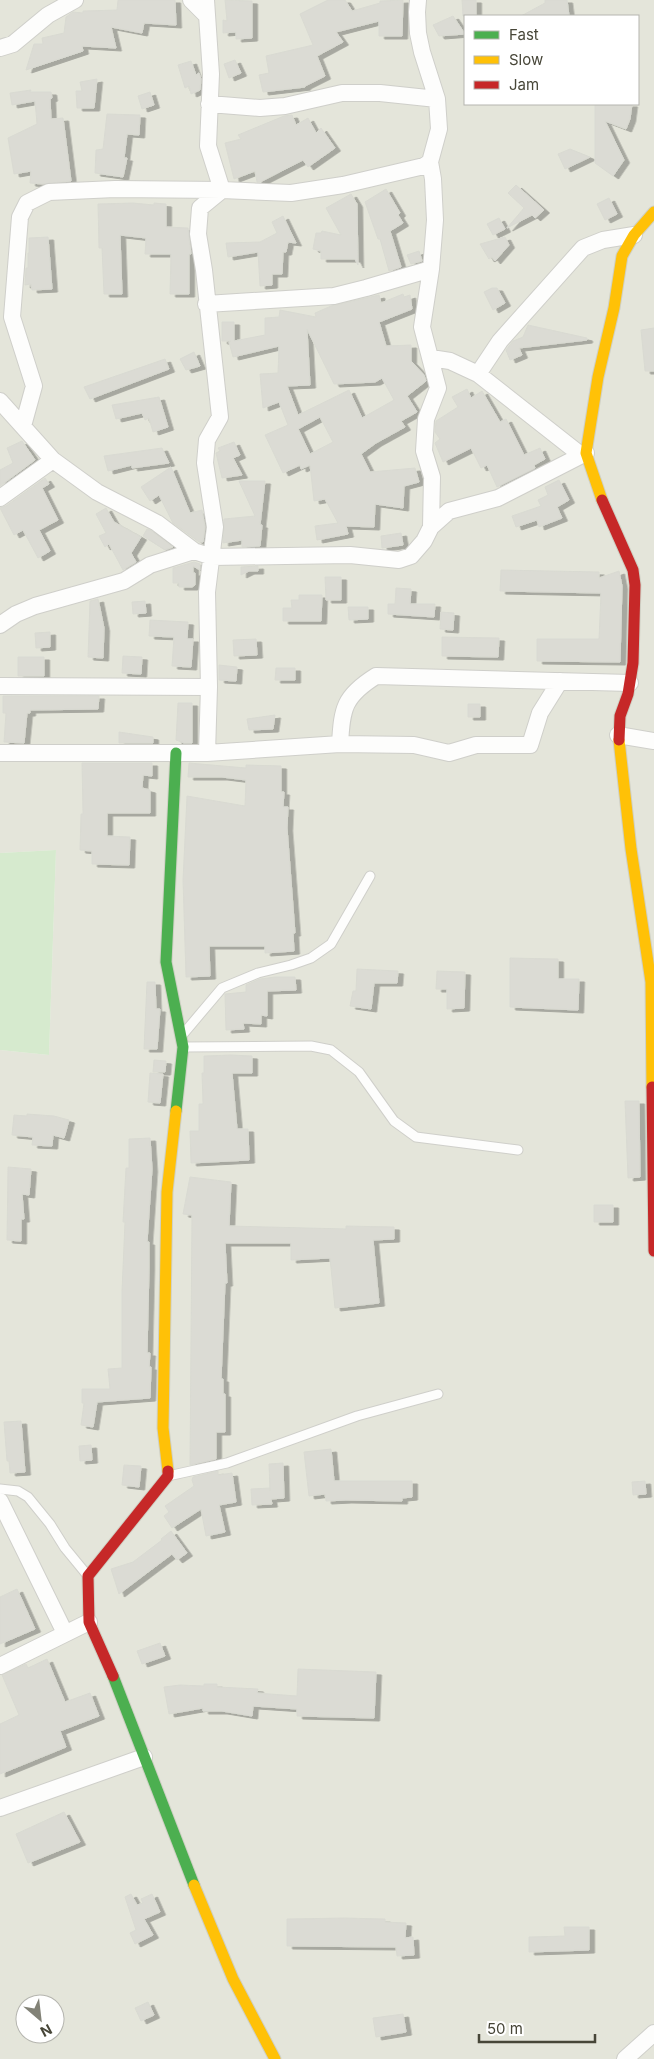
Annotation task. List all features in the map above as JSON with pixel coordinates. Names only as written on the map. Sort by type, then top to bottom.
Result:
[{"type":"street","points":[[0,48],[13,44],[48,15],[75,0]]},
{"type":"street","points":[[191,0],[206,8],[211,74],[208,146],[222,190]]},
{"type":"street","points":[[418,0],[416,12],[418,33],[437,99],[439,129],[430,162],[433,179],[435,220],[431,270],[422,327],[438,388],[426,419],[424,451],[432,476],[431,527]]},
{"type":"street","points":[[209,104],[260,108],[285,106],[342,92],[380,93],[437,99]]},
{"type":"street","points":[[23,426],[34,386],[12,317],[20,216],[27,203],[48,192],[222,190],[292,193],[343,185],[424,166],[430,162]]},
{"type":"street","points":[[207,753],[209,687],[207,592],[215,527],[205,463],[207,440],[220,417],[206,304],[204,270],[198,234],[200,208],[222,190]]},
{"type":"street","points":[[584,454],[598,377],[614,308],[622,256],[634,235],[654,212]]},
{"type":"street","points":[[478,374],[500,341],[583,248],[603,240],[634,235]]},
{"type":"street","points":[[206,304],[334,296],[431,270]]},
{"type":"street","points":[[431,358],[450,362],[478,374],[584,454],[633,570],[636,585],[633,663],[628,694],[620,716],[618,735],[631,849],[652,982],[654,1251]]},
{"type":"street","points":[[0,400],[53,460],[97,492],[146,515],[194,551],[212,557],[350,555],[399,560],[411,556],[424,541],[431,527],[449,511],[498,498],[584,454]]},
{"type":"street","points":[[0,498],[53,460]]},
{"type":"street","points":[[0,625],[16,614],[35,606],[124,581],[150,566],[194,551]]},
{"type":"street","points":[[340,744],[342,716],[347,703],[356,690],[376,676],[630,683]]},
{"type":"street","points":[[0,753],[207,753],[340,744],[368,746],[414,744],[449,753],[476,745],[530,745],[540,713],[560,681]]},
{"type":"street","points":[[0,686],[209,687]]},
{"type":"street","points":[[618,735],[654,741]]},
{"type":"street","points":[[176,753],[166,962],[183,1047],[168,1192],[163,1428],[168,1476],[88,1576],[89,1622],[115,1681],[179,1848],[233,1979],[275,2059]]},
{"type":"street","points":[[0,1501],[65,1633]]},
{"type":"street","points":[[0,1666],[89,1622]]},
{"type":"street","points":[[0,1808],[144,1757]]},
{"type":"street","points":[[624,2059],[654,2033]]},
{"type":"lane","points":[[182,1035],[222,988],[258,973],[311,958],[331,944],[370,876]]},
{"type":"lane","points":[[183,1047],[311,1046],[331,1050],[359,1072],[394,1121],[416,1137],[518,1150]]},
{"type":"lane","points":[[168,1476],[228,1463],[357,1416],[438,1394]]},
{"type":"lane","points":[[0,1489],[18,1491],[28,1497],[88,1576]]},
{"type":"shaded area","points":[[0,0],[654,0],[654,2059],[0,2059],[0,1050],[49,1055],[56,850],[0,853]]},
{"type":"green space","points":[[56,850],[49,1055],[0,1050],[0,853]]},
{"type":"building","points":[[118,0],[175,0],[176,25],[144,23],[142,33],[111,27],[116,48],[82,46],[83,51],[26,70],[34,44],[43,44],[42,38],[64,33],[66,17],[73,12],[117,10]]},
{"type":"building","points":[[225,0],[252,1],[252,38],[236,39],[236,32],[223,33],[223,20],[227,21]]},
{"type":"building","points":[[328,0],[345,0],[352,11],[380,3],[380,1],[403,0],[402,36],[379,36],[379,21],[336,32],[343,42],[317,56],[325,76],[305,87],[263,92],[259,75],[269,73],[266,56],[313,45],[300,14]]},
{"type":"building","points":[[462,0],[476,0],[476,15],[463,16]]},
{"type":"building","points":[[545,0],[567,0],[569,15],[523,15],[545,3]]},
{"type":"building","points":[[453,16],[464,34],[439,36],[433,25]]},
{"type":"building","points":[[235,60],[241,73],[229,78],[224,64]]},
{"type":"building","points":[[191,61],[196,75],[199,73],[201,79],[200,90],[191,94],[189,86],[185,88],[178,65]]},
{"type":"building","points":[[97,79],[94,108],[77,108],[76,91],[82,91],[80,82]]},
{"type":"building","points":[[31,90],[30,92],[51,92],[51,119],[63,118],[71,181],[43,184],[30,183],[31,171],[14,174],[8,138],[37,124],[35,101],[12,105],[10,93]]},
{"type":"building","points":[[150,92],[154,105],[142,109],[138,96]]},
{"type":"building","points":[[595,105],[632,105],[630,119],[626,129],[605,121],[624,160],[613,176],[595,163]]},
{"type":"building","points":[[107,114],[140,115],[139,135],[127,134],[124,158],[127,158],[123,177],[95,173],[96,150],[103,149]]},
{"type":"building","points":[[292,115],[296,125],[308,118],[316,133],[321,128],[335,148],[308,167],[303,160],[260,182],[257,182],[255,171],[234,179],[225,143],[241,139],[238,135],[284,116]]},
{"type":"building","points":[[570,149],[590,157],[565,169],[558,154]]},
{"type":"building","points":[[516,185],[544,210],[535,218],[532,215],[507,228],[524,208],[508,193]]},
{"type":"building","points":[[386,189],[400,213],[398,215],[403,223],[390,231],[401,267],[389,271],[380,239],[378,239],[365,202]]},
{"type":"building","points":[[351,194],[357,204],[358,265],[355,259],[321,259],[321,251],[313,249],[316,233],[321,233],[322,231],[341,235],[326,208]]},
{"type":"building","points":[[609,198],[617,214],[605,220],[597,204]]},
{"type":"building","points":[[98,204],[166,204],[166,227],[188,228],[191,254],[189,254],[189,294],[170,294],[171,254],[145,254],[146,238],[120,235],[122,294],[104,294],[102,248],[99,248]]},
{"type":"building","points":[[283,216],[296,243],[288,242],[286,252],[283,252],[282,274],[272,274],[272,285],[260,286],[258,252],[228,257],[226,243],[260,242],[277,233],[272,222]]},
{"type":"building","points":[[499,218],[505,229],[493,235],[487,224]]},
{"type":"building","points":[[48,237],[52,289],[32,290],[31,284],[25,285],[26,268],[28,268],[29,238]]},
{"type":"building","points":[[505,237],[509,245],[495,261],[492,257],[489,259],[480,244]]},
{"type":"building","points":[[419,251],[422,261],[411,264],[407,255]]},
{"type":"building","points":[[497,288],[505,303],[493,310],[484,292]]},
{"type":"building","points":[[403,294],[404,297],[410,295],[412,309],[379,322],[386,346],[411,345],[411,361],[424,375],[426,381],[407,396],[417,412],[401,421],[405,427],[376,443],[361,454],[370,472],[415,468],[419,482],[404,486],[403,508],[375,504],[374,527],[346,526],[348,534],[317,540],[315,526],[338,523],[325,499],[314,501],[310,465],[301,469],[300,465],[283,473],[265,435],[288,425],[279,402],[263,408],[260,374],[278,373],[279,346],[233,357],[229,342],[231,341],[222,341],[222,322],[234,322],[234,341],[265,335],[265,318],[279,317],[280,310],[316,317],[315,313],[331,306],[379,295],[381,303]],"holes":[[[307,329],[334,384],[375,382],[382,378],[394,400],[362,418],[349,390],[298,415],[287,386],[310,385]],[[320,417],[333,442],[310,454],[298,429]]]},
{"type":"building","points":[[528,325],[587,338],[587,340],[519,348],[522,355],[510,360],[506,350],[513,341],[523,337]]},
{"type":"building","points":[[654,328],[654,371],[645,371],[641,330]]},
{"type":"building","points":[[194,352],[200,366],[186,370],[180,359]]},
{"type":"building","points":[[165,359],[169,369],[90,399],[84,387]]},
{"type":"building","points":[[467,389],[471,398],[482,391],[500,422],[506,419],[524,455],[540,448],[545,459],[534,465],[535,468],[497,487],[487,465],[481,468],[471,448],[443,462],[435,443],[440,439],[435,432],[436,421],[458,407],[452,397]]},
{"type":"building","points":[[159,397],[168,427],[153,432],[149,418],[145,420],[142,413],[116,419],[112,405]]},
{"type":"building","points":[[22,441],[35,460],[0,486],[0,470],[13,463],[7,448]]},
{"type":"building","points":[[234,442],[240,455],[233,458],[242,475],[222,478],[216,453],[220,451],[218,448]]},
{"type":"building","points":[[162,448],[169,463],[132,468],[132,465],[108,471],[104,456]]},
{"type":"building","points":[[171,467],[190,513],[202,510],[205,527],[203,542],[199,542],[173,523],[159,495],[150,501],[141,487]]},
{"type":"building","points":[[45,478],[49,484],[42,488],[58,520],[39,530],[50,551],[38,558],[23,530],[14,535],[0,508],[6,506]]},
{"type":"building","points":[[559,480],[569,500],[557,507],[562,518],[539,527],[537,520],[516,527],[512,516],[541,506],[538,500],[548,495],[545,487]]},
{"type":"building","points":[[239,481],[265,481],[260,525],[262,525],[260,546],[242,547],[242,540],[223,543],[224,519],[255,516]]},
{"type":"building","points":[[106,508],[114,522],[141,537],[131,553],[136,562],[123,570],[109,544],[105,547],[99,536],[106,533],[96,514]]},
{"type":"building","points":[[147,529],[173,547],[165,550],[143,536]]},
{"type":"building","points":[[401,533],[403,545],[382,548],[381,536]]},
{"type":"building","points":[[194,562],[200,564],[200,570],[193,566],[195,585],[192,587],[179,587],[179,583],[173,583],[173,568]]},
{"type":"building","points":[[258,566],[258,571],[249,571],[241,575],[241,567]]},
{"type":"building","points":[[501,570],[599,572],[599,578],[619,571],[622,586],[620,662],[537,661],[537,639],[599,639],[601,593],[500,591]]},
{"type":"building","points":[[325,577],[341,577],[341,600],[326,600]]},
{"type":"building","points":[[396,588],[411,589],[410,604],[435,604],[434,617],[388,614],[388,604],[395,604]]},
{"type":"building","points":[[299,595],[322,595],[321,621],[283,621],[283,608],[292,608],[291,600],[299,600]]},
{"type":"building","points":[[98,599],[104,628],[103,658],[88,657],[90,601]]},
{"type":"building","points":[[145,601],[146,613],[133,614],[132,602]]},
{"type":"building","points":[[348,607],[368,607],[368,619],[349,620]]},
{"type":"building","points":[[441,612],[454,613],[453,630],[440,629]]},
{"type":"building","points":[[150,620],[188,622],[187,639],[193,639],[191,667],[172,666],[174,637],[149,636]]},
{"type":"building","points":[[50,632],[50,647],[36,648],[35,633]]},
{"type":"building","points":[[442,637],[499,638],[498,657],[442,656]]},
{"type":"building","points":[[256,639],[257,655],[234,656],[233,640]]},
{"type":"building","points":[[123,656],[142,657],[141,674],[122,673]]},
{"type":"building","points":[[18,657],[44,657],[44,676],[18,676]]},
{"type":"building","points":[[219,665],[237,667],[236,681],[219,680]]},
{"type":"building","points":[[276,668],[295,668],[295,680],[275,680]]},
{"type":"building","points":[[3,696],[99,696],[98,709],[30,710],[30,713],[27,713],[24,743],[4,742],[6,713],[3,713]]},
{"type":"building","points":[[178,703],[192,703],[192,743],[176,740]]},
{"type":"building","points":[[468,704],[480,704],[480,717],[468,717]]},
{"type":"building","points":[[275,715],[273,729],[249,730],[247,719]]},
{"type":"building","points":[[119,732],[153,737],[153,743],[119,743]]},
{"type":"building","points":[[82,763],[152,763],[152,776],[143,775],[142,788],[150,790],[150,813],[107,813],[107,836],[130,837],[129,865],[92,864],[92,851],[80,850],[81,814],[83,814]]},
{"type":"building","points":[[189,763],[246,768],[246,765],[281,766],[281,792],[284,792],[283,807],[288,807],[287,828],[295,933],[293,933],[294,951],[265,953],[265,946],[209,946],[210,976],[186,977],[183,880],[187,796],[245,806],[246,780],[222,777],[188,777]]},
{"type":"building","points":[[510,958],[558,959],[558,979],[579,979],[578,1010],[510,1007]]},
{"type":"building","points":[[357,969],[398,971],[397,983],[374,983],[371,1009],[350,1006],[353,991],[356,991]]},
{"type":"building","points":[[437,971],[465,972],[464,1008],[447,1009],[447,989],[436,989]]},
{"type":"building","points":[[295,977],[296,990],[267,991],[267,1016],[261,1015],[261,1024],[243,1023],[244,1029],[226,1030],[225,994],[246,992],[246,985],[260,979]]},
{"type":"building","points":[[147,982],[155,982],[156,1009],[160,1009],[157,1049],[144,1049]]},
{"type":"building","points":[[204,1056],[252,1056],[252,1073],[232,1073],[237,1129],[248,1129],[249,1160],[191,1163],[190,1131],[199,1131],[199,1104],[203,1104],[202,1073],[204,1073]]},
{"type":"building","points":[[154,1060],[166,1061],[165,1072],[153,1072]]},
{"type":"building","points":[[150,1073],[163,1074],[160,1103],[148,1102]]},
{"type":"building","points":[[625,1101],[639,1101],[640,1177],[628,1178]]},
{"type":"building","points":[[27,1114],[54,1116],[69,1120],[64,1138],[53,1135],[52,1146],[32,1145],[33,1137],[12,1135],[14,1115],[27,1116]]},
{"type":"building","points":[[150,1138],[152,1169],[147,1242],[149,1242],[149,1268],[147,1353],[150,1353],[149,1367],[151,1367],[150,1398],[97,1402],[93,1427],[81,1425],[84,1403],[82,1403],[82,1389],[110,1389],[108,1369],[122,1368],[122,1291],[125,1222],[123,1222],[126,1168],[129,1168],[129,1139]]},
{"type":"building","points":[[8,1167],[31,1169],[29,1195],[22,1194],[24,1219],[21,1219],[21,1241],[7,1240]]},
{"type":"building","points":[[190,1177],[231,1182],[229,1226],[346,1229],[346,1226],[394,1227],[394,1239],[373,1240],[379,1303],[335,1308],[330,1258],[291,1260],[291,1243],[225,1243],[227,1283],[225,1283],[221,1379],[223,1379],[223,1394],[225,1394],[225,1432],[216,1432],[216,1459],[190,1465],[192,1215],[183,1214]]},
{"type":"building","points":[[594,1205],[613,1205],[613,1222],[594,1222]]},
{"type":"building","points":[[21,1421],[25,1472],[10,1473],[9,1461],[7,1461],[4,1422]]},
{"type":"building","points":[[91,1445],[92,1460],[80,1461],[79,1446]]},
{"type":"building","points":[[331,1449],[334,1481],[412,1481],[412,1497],[402,1498],[402,1501],[326,1501],[325,1494],[309,1496],[304,1452]]},
{"type":"building","points":[[283,1463],[284,1498],[271,1499],[272,1504],[252,1505],[251,1489],[270,1488],[269,1464]]},
{"type":"building","points":[[124,1465],[141,1466],[139,1487],[122,1485]]},
{"type":"building","points":[[218,1471],[218,1475],[232,1473],[236,1502],[219,1505],[225,1532],[206,1536],[201,1509],[172,1528],[164,1516],[169,1512],[165,1506],[194,1486],[193,1477]]},
{"type":"building","points":[[645,1481],[646,1494],[633,1495],[632,1482]]},
{"type":"building","points":[[171,1531],[187,1553],[177,1560],[172,1554],[119,1594],[111,1569],[133,1562]]},
{"type":"building","points":[[17,1589],[35,1629],[0,1644],[0,1597]]},
{"type":"building","points":[[160,1643],[165,1656],[142,1664],[137,1651]]},
{"type":"building","points":[[47,1659],[65,1702],[90,1693],[99,1716],[60,1731],[66,1747],[0,1774],[0,1724],[19,1715],[2,1675],[26,1664],[28,1668]]},
{"type":"building","points":[[298,1669],[376,1672],[374,1718],[297,1716],[297,1709],[253,1706],[252,1716],[222,1711],[203,1711],[203,1708],[169,1714],[164,1687],[217,1684],[217,1687],[258,1689],[257,1693],[297,1696]]},
{"type":"building","points":[[64,1812],[80,1842],[28,1863],[16,1834]]},
{"type":"building","points":[[131,1894],[137,1905],[143,1903],[141,1899],[152,1894],[160,1912],[144,1919],[153,1935],[135,1944],[130,1933],[136,1930],[125,1897]]},
{"type":"building","points":[[287,1919],[385,1919],[385,1922],[406,1923],[405,1938],[413,1937],[414,1955],[397,1956],[396,1947],[287,1946]]},
{"type":"building","points":[[564,1927],[589,1927],[589,1950],[529,1952],[529,1937],[565,1936]]},
{"type":"building","points":[[148,2002],[154,2015],[141,2021],[135,2008]]},
{"type":"building","points":[[403,2014],[406,2032],[376,2037],[373,2018]]},
{"type":"traffic: fast","points":[[176,753],[166,962],[183,1047],[176,1111]]},
{"type":"traffic: fast","points":[[113,1676],[194,1885]]},
{"type":"traffic: slow","points":[[602,500],[586,453],[598,377],[614,308],[622,256],[634,235],[654,212]]},
{"type":"traffic: slow","points":[[619,740],[631,849],[651,982],[652,1087]]},
{"type":"traffic: slow","points":[[168,1471],[163,1428],[167,1192],[176,1111]]},
{"type":"traffic: slow","points":[[194,1885],[233,1979],[275,2059]]},
{"type":"traffic: jam","points":[[602,500],[633,570],[635,585],[633,663],[628,694],[620,716],[619,740]]},
{"type":"traffic: jam","points":[[652,1087],[654,1251]]},
{"type":"traffic: jam","points":[[113,1676],[89,1622],[88,1576],[168,1476],[168,1471]]}]
